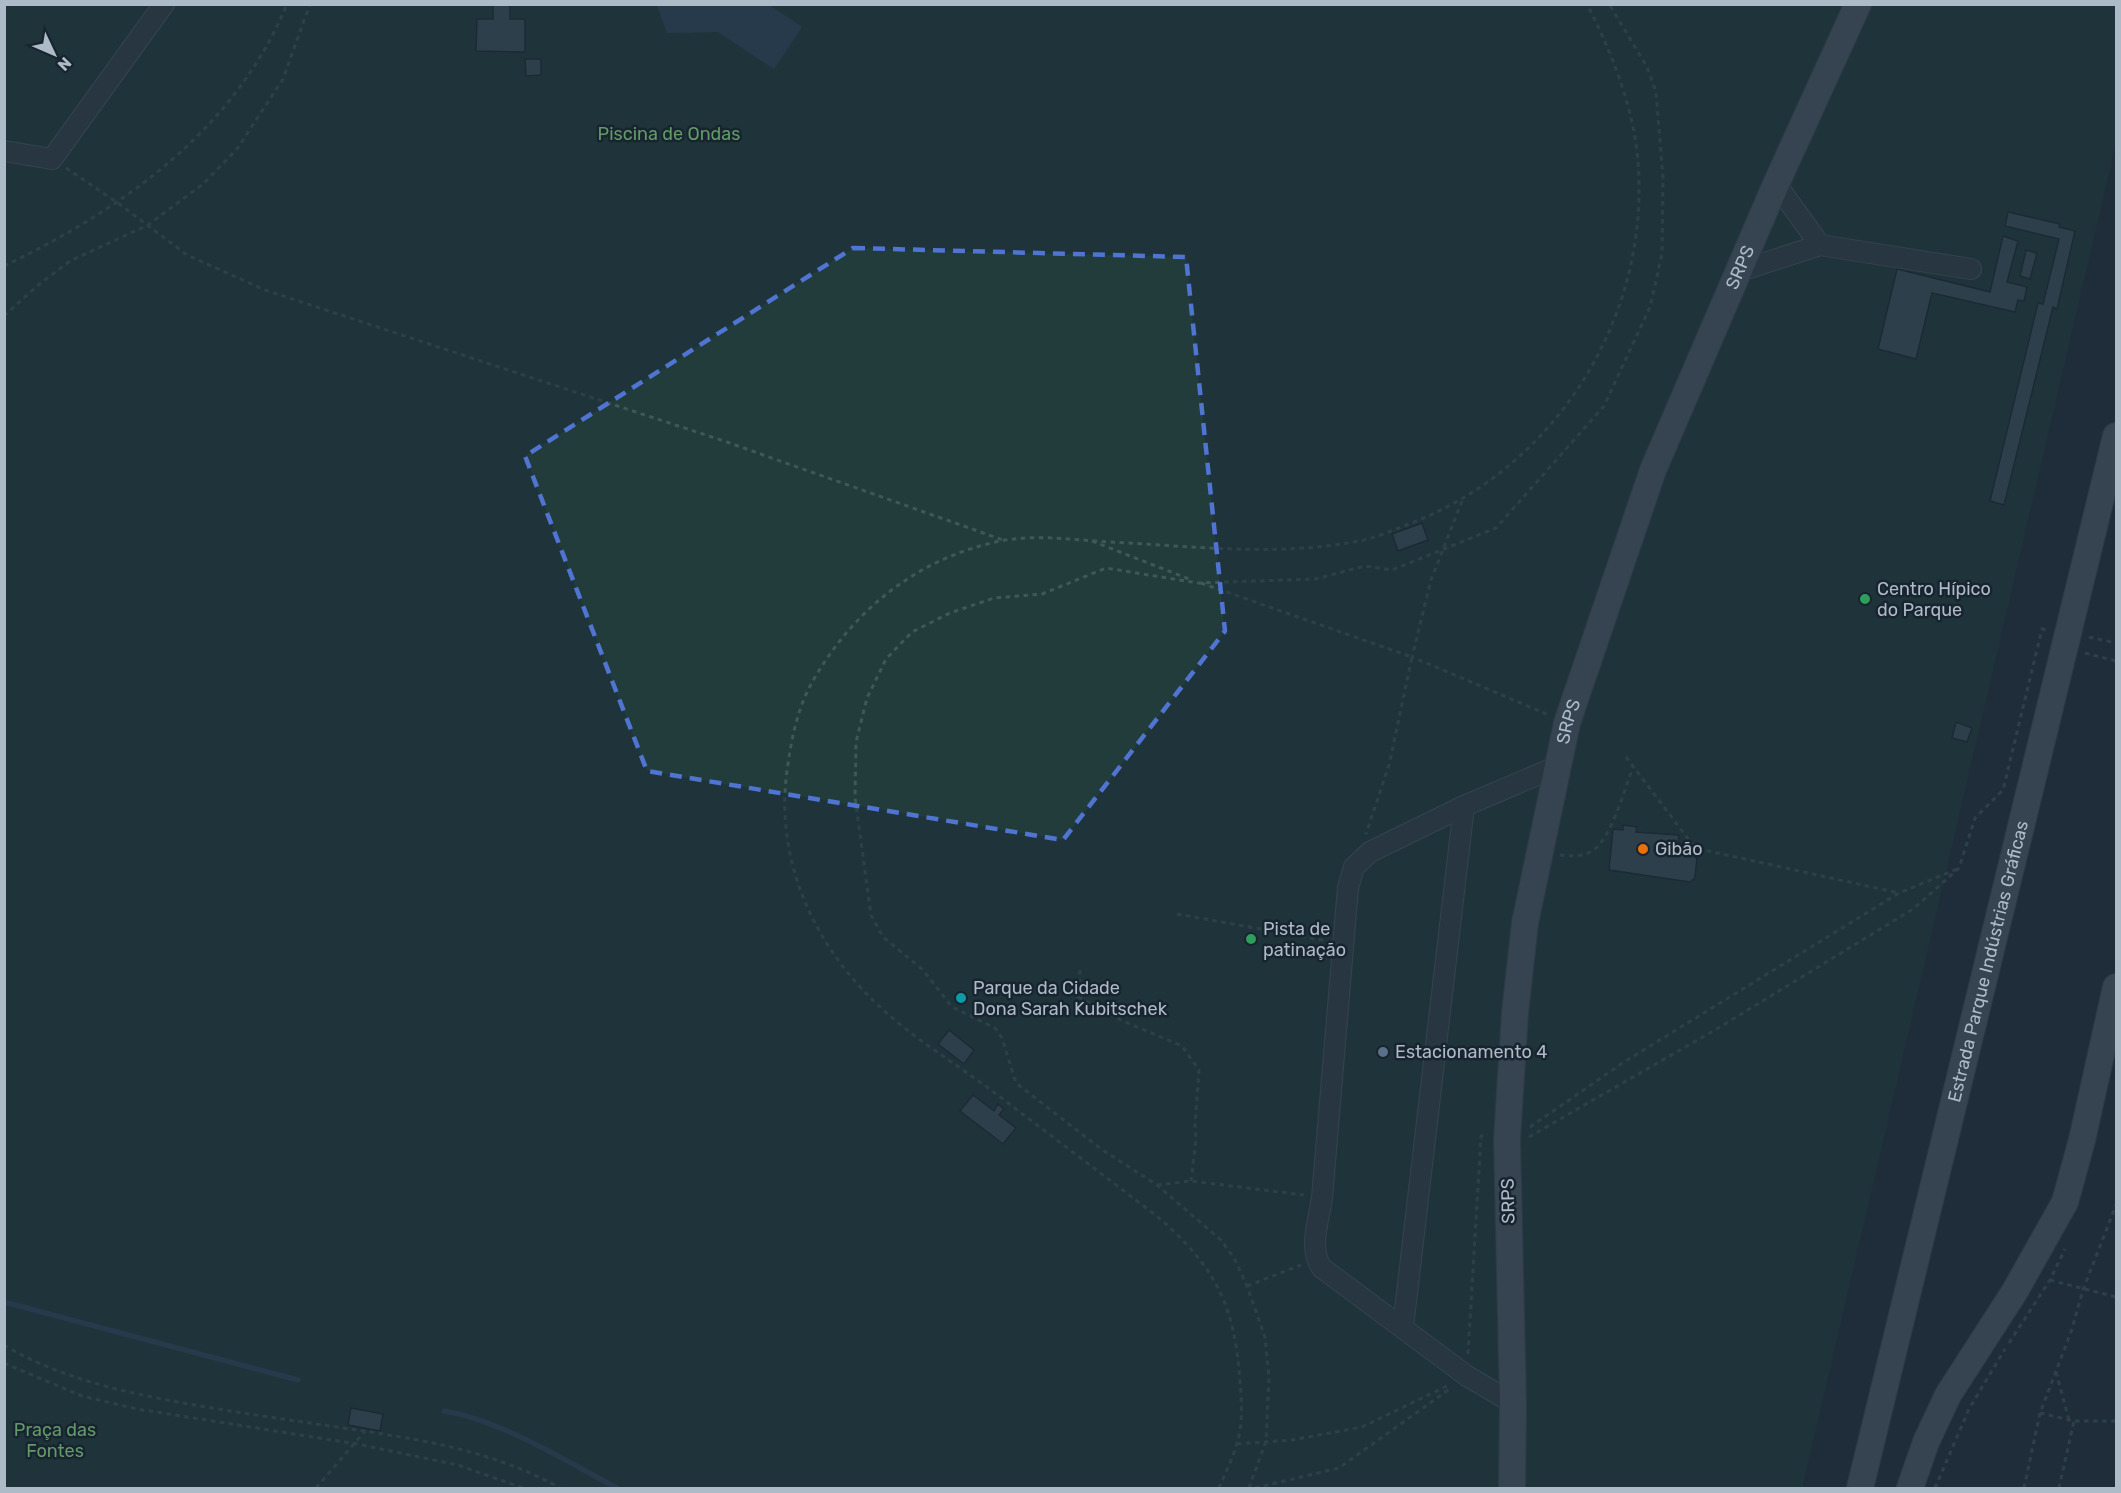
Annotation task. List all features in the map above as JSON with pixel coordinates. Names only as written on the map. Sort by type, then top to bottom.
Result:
[{"type":"main road","name":"SRPS","points":[[1512,1488],[1513,1403],[1507,1133],[1515,1013],[1525,923],[1566,723],[1653,471],[1776,184],[1858,4]]},
{"type":"main road","name":"Estrada Parque Indústrias Gráficas","points":[[1860,1488],[1945,1147],[2067,632],[2116,436]]},
{"type":"main road","points":[[1910,1488],[1926,1442],[1948,1395],[2015,1291],[2065,1202],[2082,1140],[2116,987]]},
{"type":"lane","points":[[4,151],[52,159],[164,4]]},
{"type":"lane","points":[[1776,184],[1820,244]]},
{"type":"lane","points":[[1740,271],[1820,244],[1971,269]]},
{"type":"lane","points":[[1513,1403],[1467,1376],[1402,1327],[1364,1302],[1322,1269],[1316,1259],[1348,888],[1354,867],[1370,852],[1464,806],[1556,767]]},
{"type":"lane","points":[[1402,1327],[1464,806]]},
{"type":"path","points":[[4,266],[62,238],[118,203],[157,175],[205,131],[241,86],[277,29],[287,4]]},
{"type":"path","points":[[4,316],[37,286],[70,261],[148,225],[204,184],[237,149],[283,79],[310,4]]},
{"type":"path","points":[[1219,1488],[1237,1444],[1242,1403],[1238,1342],[1228,1308],[1211,1275],[1188,1244],[1158,1217],[878,1006],[839,964],[812,921],[795,880],[785,828],[784,784],[792,737],[808,688],[832,648],[866,610],[895,585],[934,564],[965,551],[1004,540],[1062,536],[1090,541],[1305,549],[1364,540],[1462,501],[1508,467],[1544,434],[1577,392],[1605,343],[1622,300],[1636,236],[1640,183],[1634,133],[1622,79],[1587,4]]},
{"type":"path","points":[[1249,1488],[1266,1441],[1269,1378],[1265,1337],[1247,1286],[1221,1240],[1157,1185],[1101,1149],[1016,1083],[1002,1038],[995,1028],[952,1007],[922,969],[883,937],[871,915],[863,868],[855,798],[856,742],[867,698],[886,659],[912,632],[951,613],[994,598],[1042,594],[1106,568],[1198,582],[1315,579],[1365,566],[1392,570],[1496,528],[1604,406],[1650,307],[1662,254],[1663,178],[1656,92],[1647,67],[1610,4]]},
{"type":"path","points":[[52,159],[118,203],[186,255],[265,290],[422,339],[724,441],[1004,540]]},
{"type":"path","points":[[1354,867],[1389,765],[1431,580],[1462,501]]},
{"type":"path","points":[[1090,541],[1198,582],[1412,657],[1566,723]]},
{"type":"path","points":[[1507,1133],[1530,1137],[1720,1027],[1913,909],[1959,868],[1975,818],[2003,790],[2042,630],[2067,632],[2116,643]]},
{"type":"path","points":[[2067,632],[2079,651],[2116,661]]},
{"type":"path","points":[[1626,757],[1695,848],[1899,893]]},
{"type":"path","points":[[1540,852],[1573,857],[1592,852],[1603,841],[1633,766]]},
{"type":"path","points":[[1467,1376],[1481,1136],[1531,1127],[1624,1062],[1899,893],[1959,868]]},
{"type":"path","points":[[1177,914],[1343,944]]},
{"type":"path","points":[[1080,970],[1078,997],[1123,1021],[1182,1046],[1199,1070],[1195,1125],[1197,1139],[1191,1181]]},
{"type":"path","points":[[1157,1185],[1191,1181],[1322,1198]]},
{"type":"path","points":[[2024,1488],[2040,1413],[2083,1290],[2116,1205]]},
{"type":"path","points":[[1247,1286],[1316,1259]]},
{"type":"path","points":[[2050,1280],[2116,1297]]},
{"type":"path","points":[[4,1345],[64,1373],[114,1390],[211,1408],[445,1444],[500,1460],[560,1488]]},
{"type":"path","points":[[4,1363],[82,1396],[137,1409],[357,1444],[458,1465],[523,1488]]},
{"type":"path","points":[[2056,1372],[2069,1420]]},
{"type":"path","points":[[1237,1444],[1292,1440],[1362,1426],[1467,1376]]},
{"type":"path","points":[[1255,1488],[1340,1468],[1467,1376]]},
{"type":"path","points":[[2040,1413],[2074,1421],[2116,1421]]},
{"type":"path","points":[[2059,1488],[2074,1421]]},
{"type":"path","points":[[316,1488],[357,1444],[365,1431]]},
{"type":"highlighted area","points":[[853,248],[1186,257],[1225,631],[1063,840],[647,771],[525,456]]},
{"type":"green space","name":"Parque da Cidade Dona Sarah Kubitschek","points":[[4,5],[2116,5],[2116,142],[1802,1488],[5,1488]]},
{"type":"water","points":[[657,5],[769,5],[802,27],[774,69],[718,32],[667,33]]},
{"type":"building","points":[[493,4],[510,4],[510,19],[525,19],[525,52],[476,51],[477,19],[493,19]]},
{"type":"building","points":[[525,59],[541,59],[541,75],[526,76]]},
{"type":"building","points":[[2008,212],[2060,224],[2059,227],[2075,231],[2057,309],[2053,307],[2004,505],[1990,501],[2038,303],[2043,304],[2059,239],[2005,226]]},
{"type":"building","points":[[2003,236],[2018,241],[2007,282],[2027,287],[2024,301],[2018,300],[2015,312],[1932,293],[1916,359],[1878,349],[1897,269],[1990,292]]},
{"type":"building","points":[[2026,250],[2037,253],[2030,279],[2020,276]]},
{"type":"building","points":[[1422,523],[1428,540],[1398,551],[1392,534]]},
{"type":"building","points":[[1956,722],[1972,728],[1967,742],[1952,738]]},
{"type":"building","points":[[1623,825],[1637,827],[1636,832],[1679,835],[1678,843],[1684,844],[1683,848],[1695,849],[1697,858],[1695,878],[1690,882],[1609,870],[1613,829],[1623,830]]},
{"type":"building","points":[[949,1030],[974,1050],[964,1064],[938,1044]]},
{"type":"building","points":[[973,1095],[994,1111],[998,1104],[1004,1109],[999,1115],[1016,1128],[1003,1144],[960,1111]]},
{"type":"building","points":[[351,1408],[383,1414],[380,1431],[348,1425]]},
{"type":"waterway","points":[[4,1302],[298,1380]]},
{"type":"waterway","points":[[444,1411],[510,1432],[617,1488]]},
{"type":"place","name":"Centro Hípico do Parque","points":[[1865,599]]},
{"type":"place","name":"Gibão","points":[[1643,849]]},
{"type":"place","name":"Pista de patinação","points":[[1251,939]]},
{"type":"place","name":"Parque da Cidade Dona Sarah Kubitschek","points":[[961,998]]},
{"type":"place","name":"Estacionamento 4","points":[[1383,1052]]},
{"type":"park label","name":"Piscina de Ondas","points":[[669,134]]},
{"type":"park label","name":"Praça das Fontes","points":[[55,1440]]}]
